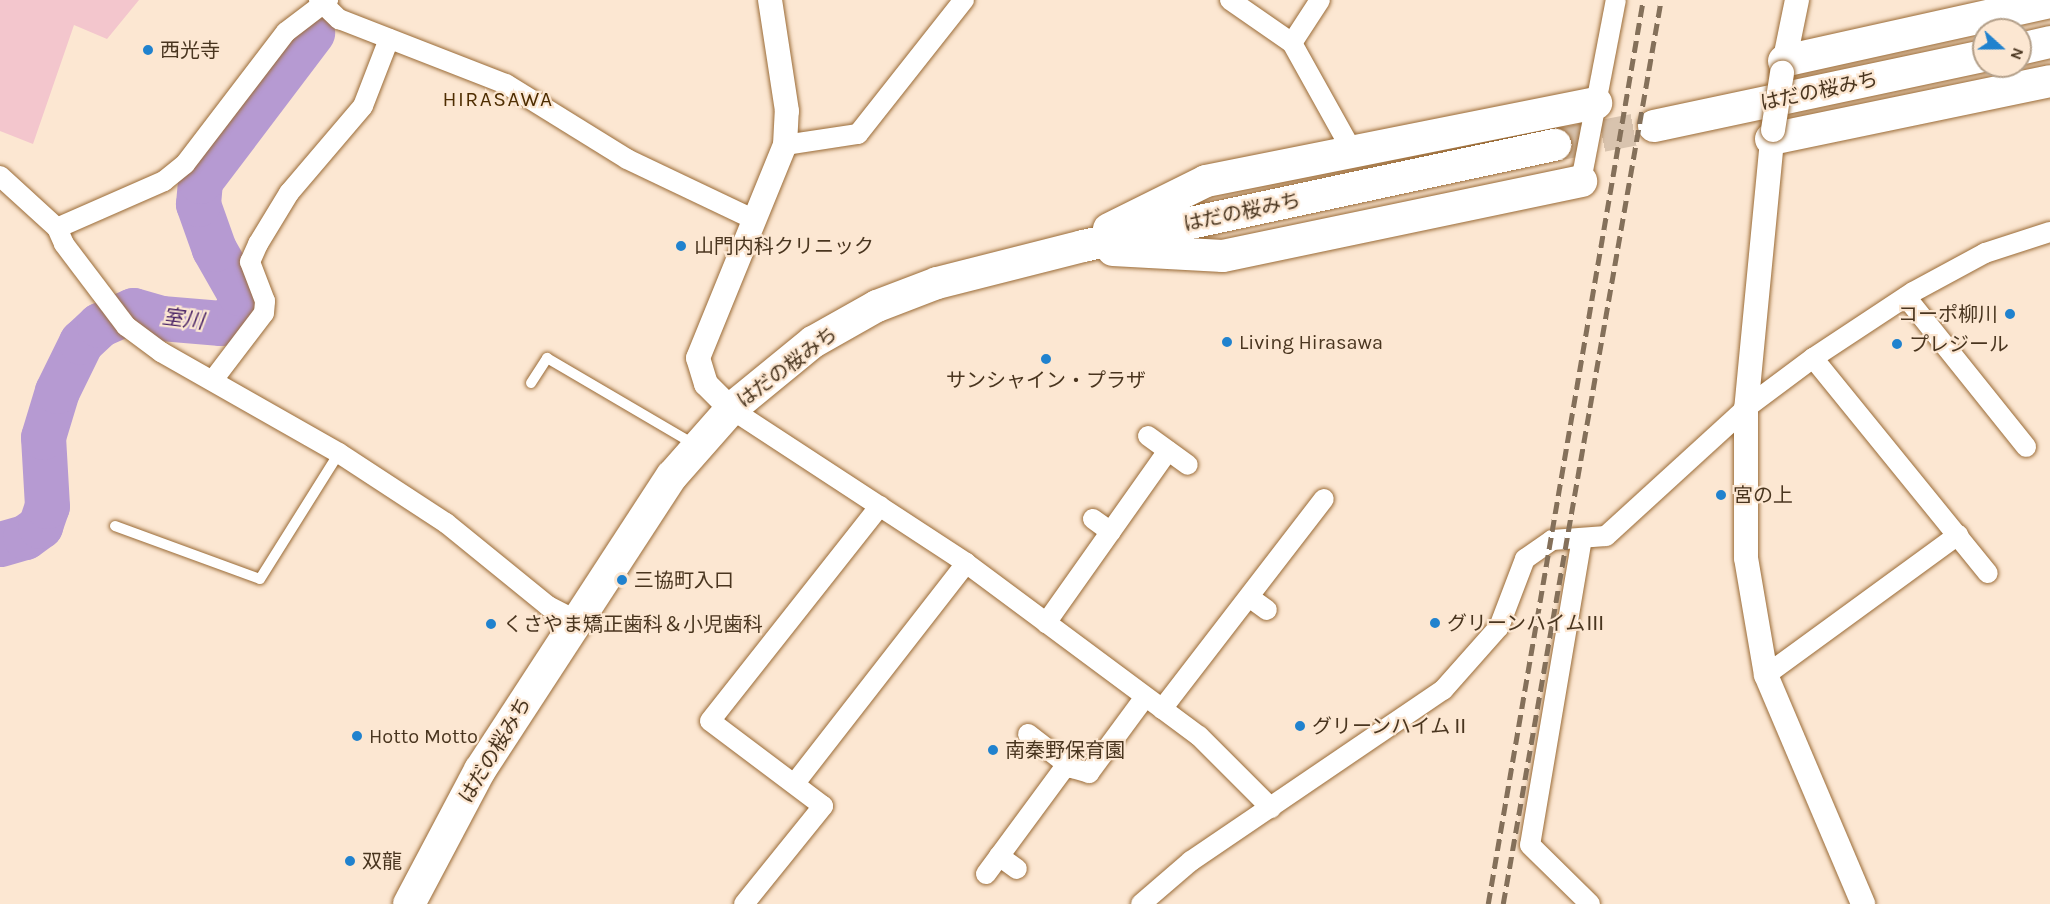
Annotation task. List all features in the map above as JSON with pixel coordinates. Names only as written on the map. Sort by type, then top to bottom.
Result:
[{"type":"main road","points":[[1783,67],[2050,2]]},
{"type":"main road","points":[[2032,46],[2050,42]]},
{"type":"main road","name":"はだの桜みち","points":[[1654,126],[1972,59]]},
{"type":"main road","points":[[1772,134],[2050,81]]},
{"type":"main road","points":[[1083,246],[1114,226],[1206,181],[1351,149],[1596,103]]},
{"type":"main road","name":"はだの桜みち","points":[[409,904],[480,770],[575,620],[672,476],[731,409],[813,342],[877,306],[937,283],[1083,246],[1555,145]]},
{"type":"main road","points":[[1083,246],[1123,252],[1223,256],[1581,181]]},
{"type":"street","points":[[770,0],[787,111],[785,145],[698,358],[706,384],[731,409],[966,563],[1199,736],[1271,808]]},
{"type":"street","points":[[780,61],[782,0]]},
{"type":"street","points":[[785,145],[858,134],[964,0]]},
{"type":"street","points":[[1230,0],[1292,42],[1351,149]]},
{"type":"street","points":[[1292,42],[1320,0]]},
{"type":"street","points":[[1581,181],[1616,0]]},
{"type":"street","points":[[1797,0],[1772,134],[1746,408],[1746,558],[1766,675],[1863,904]]},
{"type":"street","points":[[57,228],[164,181],[185,164],[286,32],[323,1],[339,19],[506,84],[627,159],[753,219]]},
{"type":"street","points":[[213,380],[264,313],[265,301],[250,262],[258,244],[289,193],[363,106],[389,39]]},
{"type":"street","points":[[0,176],[57,228],[64,244],[126,326],[160,352],[339,453],[446,523],[548,606],[575,620]]},
{"type":"street","points":[[1141,904],[1191,861],[1443,690],[1499,627],[1525,559],[1552,540],[1606,536],[1746,408],[1813,358],[1906,297],[1985,253],[2050,232]]},
{"type":"street","points":[[1906,297],[2026,447]]},
{"type":"street","points":[[1813,358],[1988,573]]},
{"type":"street","points":[[1148,436],[1188,465]]},
{"type":"street","points":[[1046,623],[1168,451]]},
{"type":"street","points":[[1162,709],[1324,499]]},
{"type":"street","points":[[744,904],[823,806],[710,721],[880,506]]},
{"type":"street","points":[[1093,519],[1111,532]]},
{"type":"street","points":[[1766,675],[1958,535]]},
{"type":"street","points":[[1582,538],[1530,845],[1590,904]]},
{"type":"street","points":[[795,783],[966,563]]},
{"type":"street","points":[[1249,597],[1267,610]]},
{"type":"street","points":[[1028,734],[1067,764],[1089,773],[1145,697]]},
{"type":"street","points":[[986,874],[1067,764]]},
{"type":"street","points":[[999,856],[1017,869]]},
{"type":"lane","points":[[531,383],[547,358],[698,447]]},
{"type":"lane","points":[[115,526],[260,579],[339,453]]},
{"type":"shaded area","points":[[0,0],[139,0],[107,39],[74,25],[33,144],[0,131]]},
{"type":"waterway","name":"室川","points":[[0,544],[25,537],[40,526],[47,506],[43,437],[57,391],[81,342],[99,325],[133,310],[161,318],[221,323],[239,313],[239,293],[214,249],[198,204],[200,181],[312,33]]},
{"type":"tunnel","points":[[1555,145],[1654,126]]},
{"type":"railway","points":[[1488,904],[1643,0]]},
{"type":"railway","points":[[1503,904],[1661,0]]},
{"type":"place","name":"西光寺","points":[[148,50]]},
{"type":"place","name":"山門内科クリニック","points":[[681,246]]},
{"type":"place","name":"コーポ柳川","points":[[2010,314]]},
{"type":"place","name":"Living Hirasawa","points":[[1227,342]]},
{"type":"place","name":"プレジール","points":[[1897,344]]},
{"type":"place","name":"サンシャイン・プラザ","points":[[1046,359]]},
{"type":"place","name":"宮の上","points":[[1721,495]]},
{"type":"place","name":"三協町入口","points":[[622,580]]},
{"type":"place","name":"グリーンハイムⅢ","points":[[1435,623]]},
{"type":"place","name":"くさやま矯正歯科＆小児歯科","points":[[491,624]]},
{"type":"place","name":"グリーンハイムⅡ","points":[[1300,726]]},
{"type":"place","name":"Hotto Motto","points":[[357,736]]},
{"type":"place","name":"南秦野保育園","points":[[993,750]]},
{"type":"place","name":"双龍","points":[[350,861]]},
{"type":"district","name":"HIRASAWA","points":[[498,99]]}]
